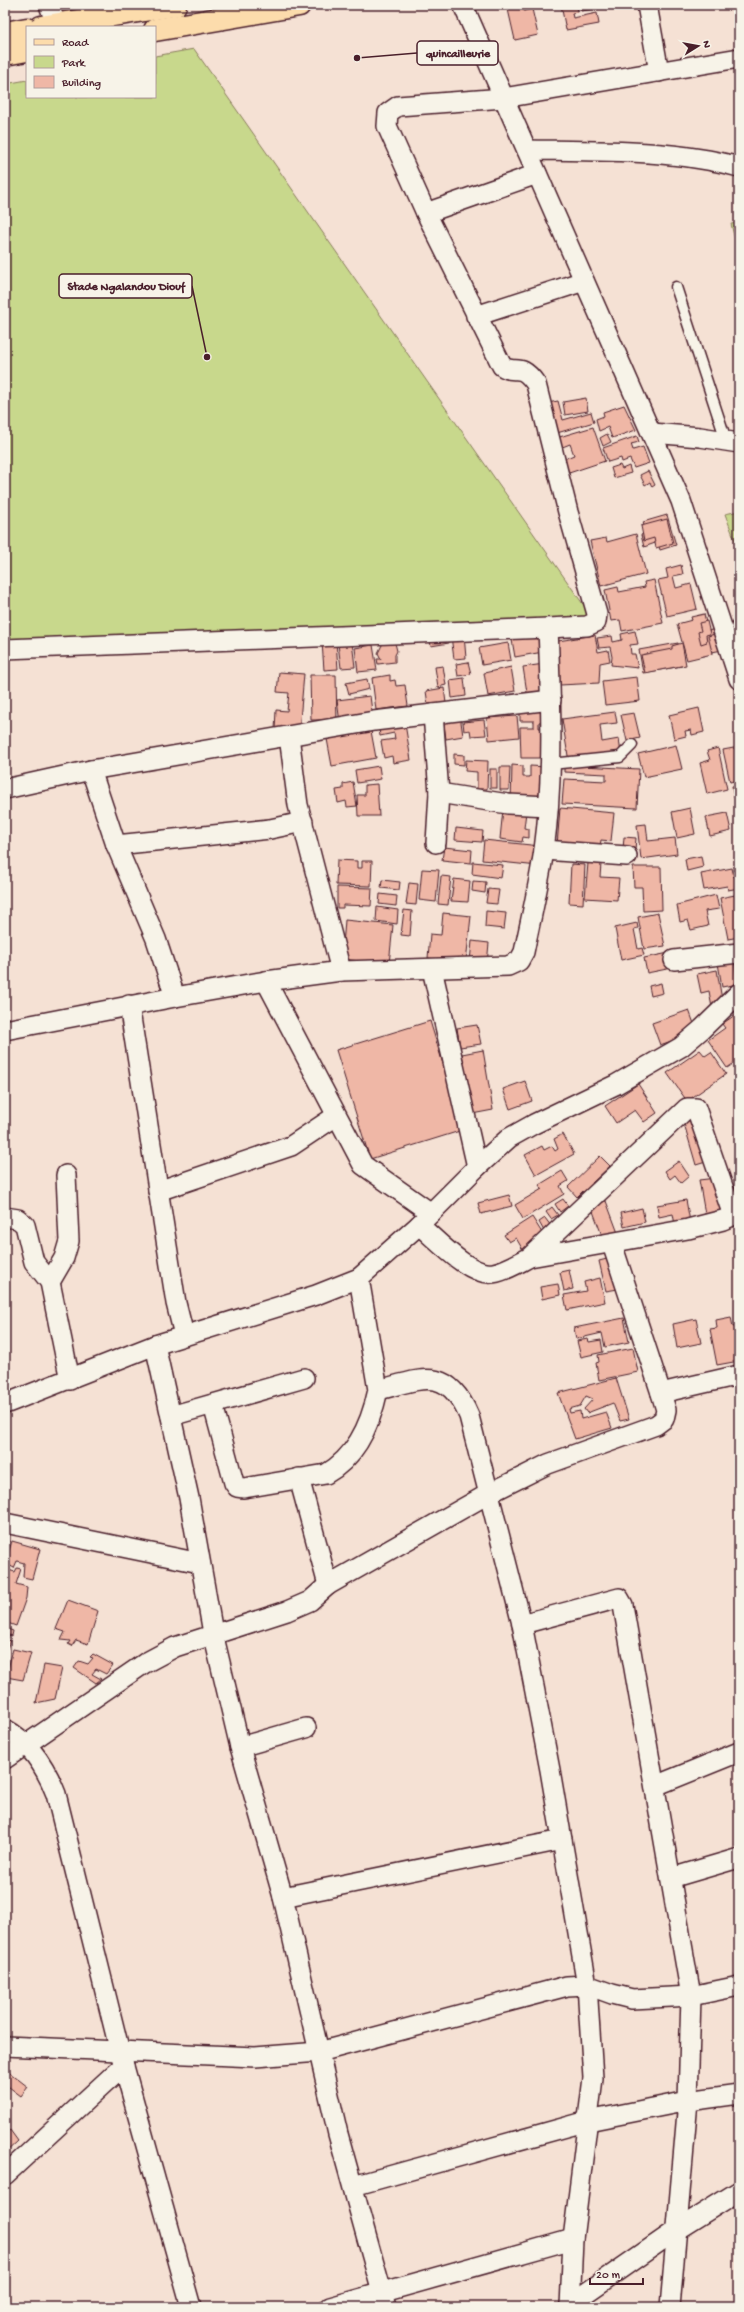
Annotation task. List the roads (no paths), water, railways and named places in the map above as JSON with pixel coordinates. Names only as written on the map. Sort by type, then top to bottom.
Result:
[{"type":"main road","points":[[49,19],[175,5]]},
{"type":"main road","points":[[156,30],[299,5]]},
{"type":"main road","points":[[5,33],[26,30]]},
{"type":"main road","points":[[5,54],[26,50]]},
{"type":"street","points":[[463,5],[681,501],[738,670]]},
{"type":"street","points":[[647,5],[659,72]]},
{"type":"street","points":[[5,649],[548,628],[587,626],[596,622],[597,614],[568,512],[536,384],[527,372],[518,369],[506,369],[502,366],[426,213],[387,126],[388,113],[398,106],[504,98],[739,58]]},
{"type":"street","points":[[528,150],[661,155],[717,161],[739,167]]},
{"type":"street","points":[[426,213],[537,174]]},
{"type":"street","points":[[476,316],[584,281]]},
{"type":"street","points":[[652,433],[733,442]]},
{"type":"street","points":[[5,1030],[266,981],[341,971],[508,966],[519,961],[524,952],[544,850],[548,806],[551,764],[551,700],[548,628]]},
{"type":"street","points":[[5,789],[91,770],[374,721],[551,700]]},
{"type":"street","points":[[433,714],[439,793],[436,843]]},
{"type":"street","points":[[288,736],[296,792],[341,971]]},
{"type":"street","points":[[91,770],[116,845],[156,939],[175,997]]},
{"type":"street","points":[[439,793],[508,804],[548,806]]},
{"type":"street","points":[[116,845],[270,829],[303,822]]},
{"type":"street","points":[[544,850],[627,856]]},
{"type":"street","points":[[674,960],[739,953]]},
{"type":"street","points":[[432,969],[477,1167]]},
{"type":"street","points":[[266,981],[336,1116],[347,1132],[363,1165],[425,1219],[467,1266],[478,1272],[491,1273],[503,1270],[530,1257],[612,1244],[688,1229],[730,1217],[731,1210],[696,1108],[687,1108],[530,1257]]},
{"type":"street","points":[[5,1404],[70,1380],[155,1345],[316,1294],[359,1278],[425,1219],[477,1167],[509,1138],[534,1124],[615,1085],[681,1047],[739,993]]},
{"type":"street","points":[[129,1006],[176,1303],[184,1335]]},
{"type":"street","points":[[158,1191],[291,1146],[336,1116]]},
{"type":"street","points":[[50,1282],[64,1258],[69,1241],[66,1175]]},
{"type":"street","points":[[5,1217],[18,1219],[25,1225],[34,1262],[50,1282],[70,1380]]},
{"type":"street","points":[[5,1759],[145,1663],[175,1647],[212,1633],[304,1603],[328,1585],[488,1494],[563,1458],[656,1425],[664,1419],[666,1410],[661,1393],[612,1244]]},
{"type":"street","points":[[213,1405],[234,1483],[237,1487],[244,1488],[326,1474],[336,1468],[350,1455],[357,1444],[375,1406],[378,1390],[359,1278]]},
{"type":"street","points":[[155,1345],[171,1416],[200,1563],[212,1633],[240,1747],[283,1897],[319,2052],[384,2301]]},
{"type":"street","points":[[661,1393],[739,1375]]},
{"type":"street","points":[[171,1416],[304,1378]]},
{"type":"street","points":[[378,1390],[426,1378],[441,1381],[455,1392],[463,1403],[468,1416],[522,1624],[587,1985],[593,2078],[573,2240],[570,2306]]},
{"type":"street","points":[[299,1478],[328,1585]]},
{"type":"street","points":[[5,1523],[200,1563]]},
{"type":"street","points":[[522,1624],[619,1598],[623,1605],[672,1878],[691,1996],[688,2101],[675,2231],[670,2307]]},
{"type":"street","points":[[240,1747],[306,1728]]},
{"type":"street","points":[[5,1729],[27,1745],[46,1770],[56,1794],[122,2058],[191,2307]]},
{"type":"street","points":[[655,1786],[739,1752]]},
{"type":"street","points":[[283,1897],[562,1840]]},
{"type":"street","points":[[672,1878],[739,1858]]},
{"type":"street","points":[[5,2046],[122,2058],[255,2058],[319,2052],[567,1986],[587,1985],[632,1999],[691,1996],[739,1986]]},
{"type":"street","points":[[5,2176],[122,2058]]},
{"type":"street","points":[[353,2186],[588,2121],[688,2101],[739,2094]]},
{"type":"street","points":[[570,2306],[675,2231],[739,2191]]},
{"type":"street","points":[[330,2307],[384,2301],[573,2240]]},
{"type":"lane","points":[[676,287],[733,442]]},
{"type":"lane","points":[[551,764],[620,757],[632,744]]},
{"type":"place","name":"quincailleurie","points":[[357,58]]},
{"type":"place","name":"Stade Ngalandou Diouf","points":[[207,357]]}]
